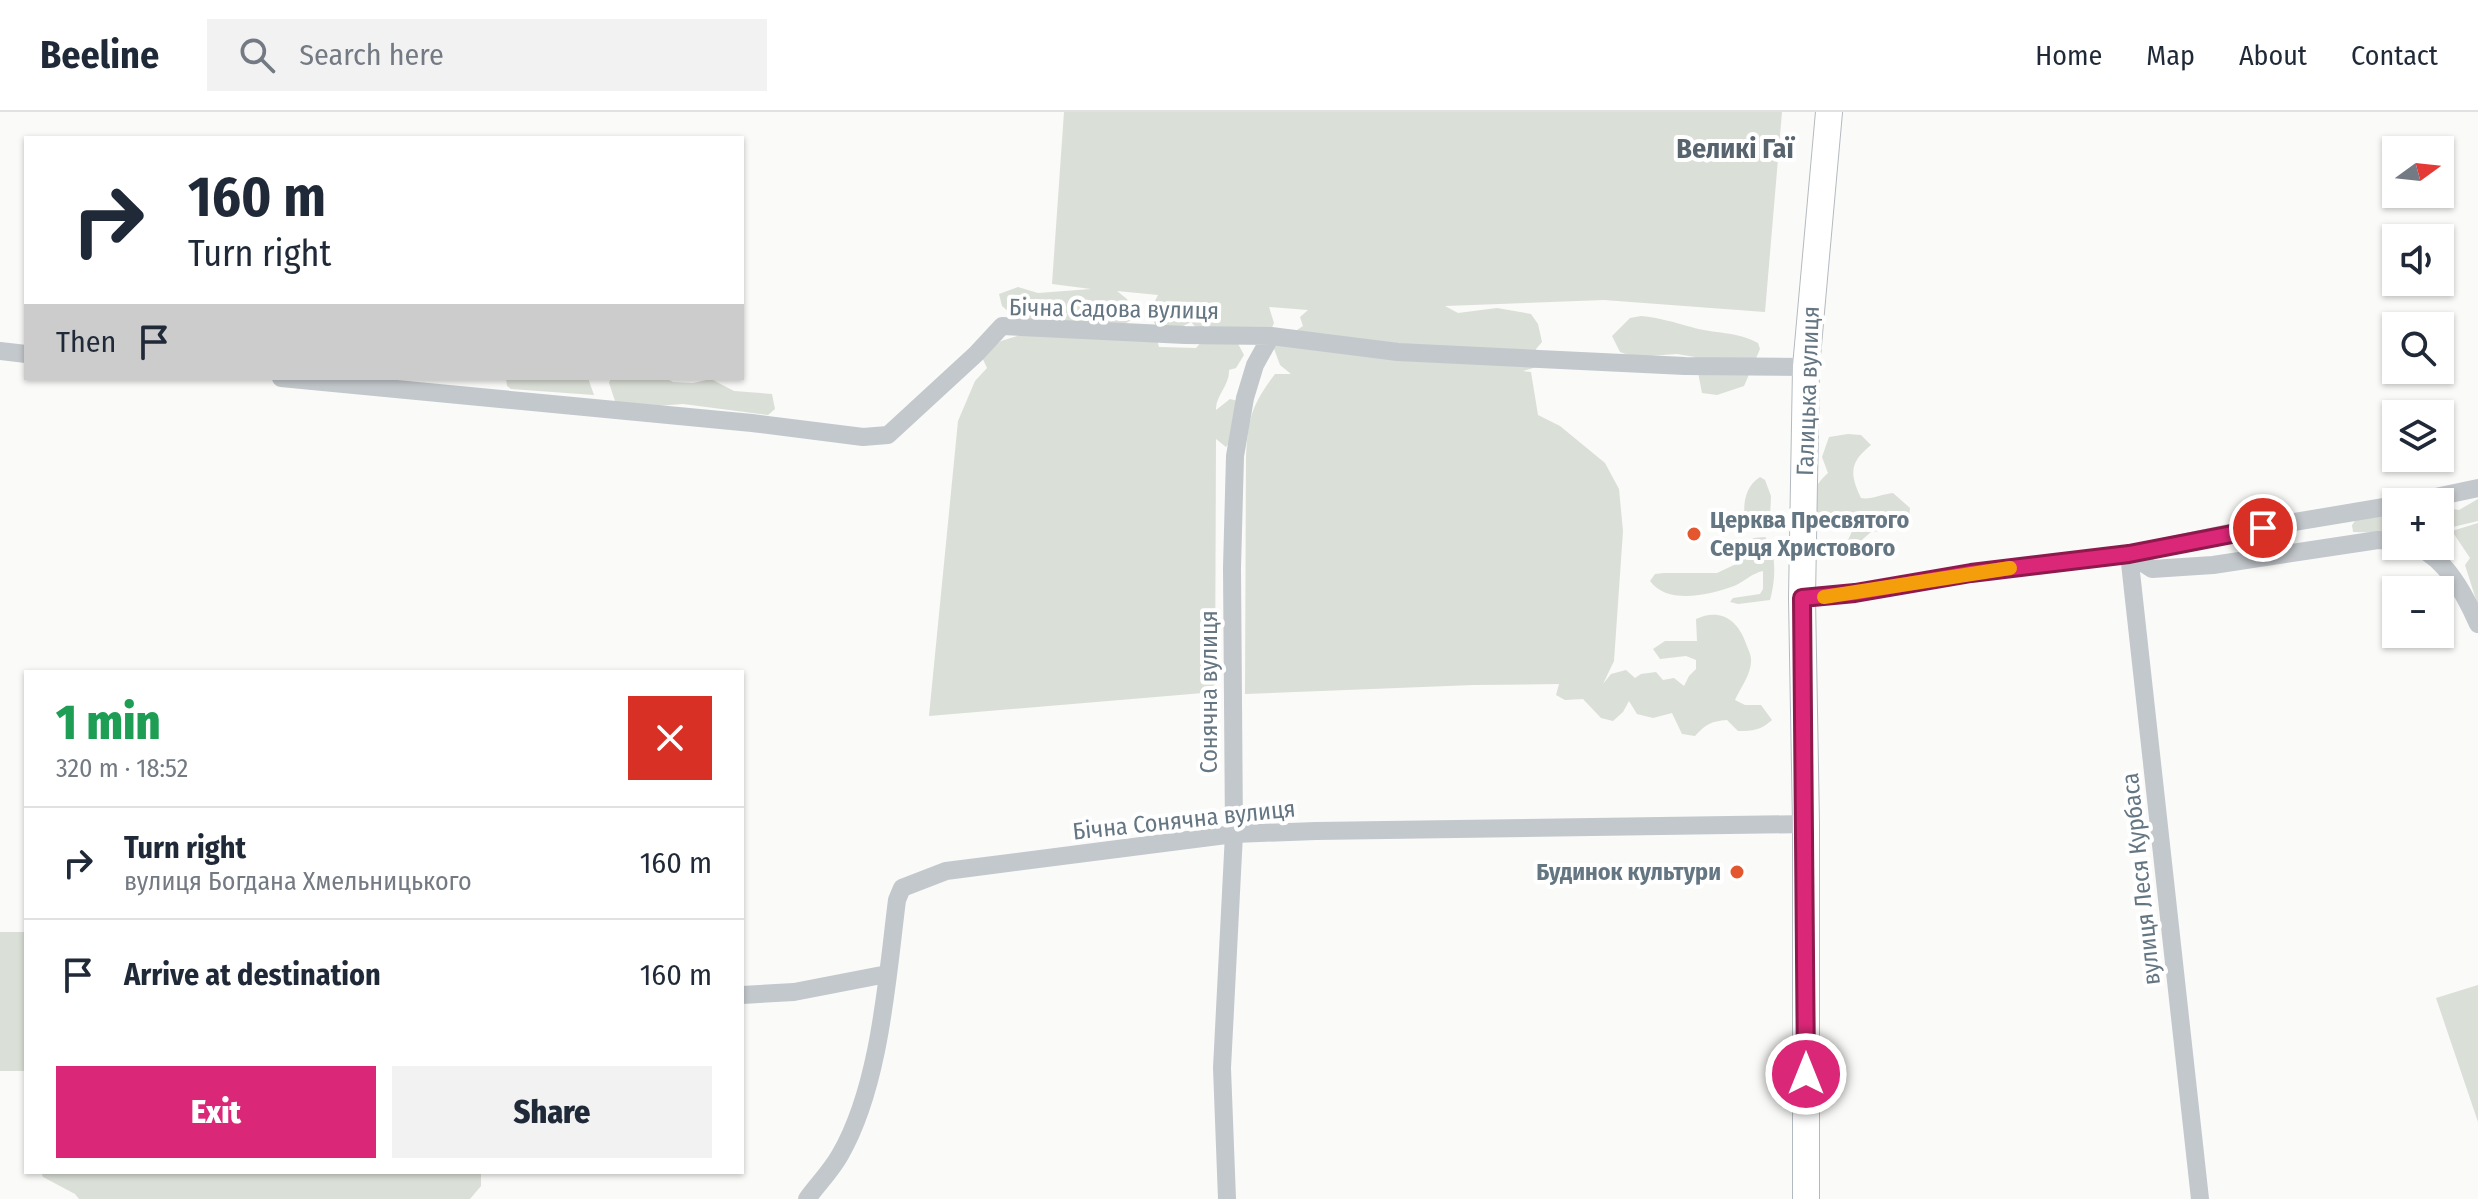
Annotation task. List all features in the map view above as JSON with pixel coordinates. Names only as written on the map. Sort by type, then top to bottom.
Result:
[{"type":"street","name":"Галицька вулиця","points":[[1806,1199],[1806,824],[1802,598],[1806,367],[1829,112]]},
{"type":"street","name":"Бічна Садова вулиця","points":[[302,380],[752,423],[863,437],[888,435],[966,364],[1002,326],[1271,336],[1398,352],[1685,366],[1806,367]]},
{"type":"street","name":"Сонячна вулиця","points":[[1227,1199],[1222,1068],[1234,834],[1232,568],[1235,456],[1245,398],[1255,365],[1271,336]]},
{"type":"street","points":[[0,351],[24,354]]},
{"type":"street","points":[[2454,493],[2478,488]]},
{"type":"street","points":[[1802,598],[2129,554],[2229,533],[2382,507]]},
{"type":"street","points":[[2129,554],[2152,569],[2213,565],[2382,540]]},
{"type":"street","name":"вулиця Леся Курбаса","points":[[2129,554],[2200,1199]]},
{"type":"street","points":[[2437,560],[2452,576],[2478,624]]},
{"type":"street","name":"Бічна Сонячна вулиця","points":[[807,1199],[839,1157],[861,1110],[869,1082],[897,900],[902,888],[946,871],[1234,834],[1806,824]]},
{"type":"street","points":[[744,995],[794,992],[887,974]]},
{"type":"shaded area","points":[[1064,112],[1782,112],[1765,312],[1604,300],[1445,306],[1458,313],[1497,308],[1531,314],[1538,324],[1542,342],[1536,349],[1540,366],[1523,371],[1531,372],[1538,415],[1560,426],[1605,463],[1619,489],[1623,531],[1614,661],[1603,684],[1611,674],[1626,670],[1635,678],[1656,672],[1663,680],[1674,678],[1684,686],[1696,669],[1696,660],[1686,656],[1660,659],[1653,649],[1665,641],[1697,641],[1696,619],[1720,615],[1732,621],[1742,633],[1751,657],[1748,675],[1735,700],[1745,705],[1761,705],[1772,720],[1748,731],[1738,731],[1727,720],[1709,724],[1695,736],[1682,734],[1672,713],[1653,718],[1637,714],[1629,701],[1613,721],[1601,718],[1583,699],[1565,700],[1556,695],[1559,684],[1245,694],[1248,432],[1256,404],[1275,374],[1291,374],[1280,365],[1273,346],[1303,326],[1300,317],[1308,310],[1269,307],[1274,323],[1270,332],[1201,333],[1191,322],[1165,335],[1160,333],[1149,313],[1158,295],[1117,291],[1127,299],[1133,319],[1114,330],[1017,319],[1002,306],[999,294],[1018,287],[1038,293],[1091,289],[1052,284]]},
{"type":"shaded area","points":[[1641,316],[1758,343],[1760,349],[1744,386],[1717,395],[1702,393],[1695,357],[1677,354],[1634,357],[1620,352],[1612,336],[1630,318]]},
{"type":"shaded area","points":[[1034,331],[1157,340],[1159,347],[1196,348],[1205,338],[1235,338],[1244,355],[1236,368],[1229,370],[1216,405],[1216,410],[1230,399],[1238,401],[1242,426],[1226,447],[1216,439],[1215,692],[929,716],[958,421],[975,381],[987,368],[981,355],[1001,341]]},
{"type":"shaded area","points":[[506,380],[589,380],[594,395],[511,389]]},
{"type":"shaded area","points":[[610,380],[693,383],[713,380],[734,391],[772,394],[775,409],[768,415],[683,404],[628,408],[615,401]]},
{"type":"shaded area","points":[[1861,435],[1871,445],[1859,457],[1854,468],[1853,475],[1861,498],[1893,493],[1910,508],[1909,519],[1898,529],[1871,532],[1856,545],[1848,540],[1855,525],[1847,514],[1827,525],[1820,519],[1812,499],[1817,486],[1828,473],[1822,457],[1829,437]]},
{"type":"shaded area","points":[[1760,477],[1765,480],[1771,496],[1770,519],[1754,529],[1746,525],[1744,505],[1750,486]]},
{"type":"shaded area","points":[[2478,499],[2478,521],[2454,527],[2454,509],[2459,510]]},
{"type":"shaded area","points":[[2382,511],[2382,533],[2353,532],[2352,525],[2360,514]]},
{"type":"shaded area","points":[[2478,523],[2478,606],[2465,565],[2470,558],[2454,530]]},
{"type":"shaded area","points":[[1765,537],[1774,559],[1770,600],[1730,602],[1733,598],[1760,594],[1763,571],[1738,584],[1701,595],[1667,593],[1650,581],[1655,574],[1717,573],[1734,565],[1741,545],[1754,538]]},
{"type":"shaded area","points":[[0,932],[24,932],[24,1071],[0,1071]]},
{"type":"shaded area","points":[[2478,985],[2478,1122],[2436,998]]},
{"type":"shaded area","points":[[42,1174],[481,1174],[481,1186],[470,1199],[79,1199]]},
{"type":"slow traffic","points":[[1824,597],[2010,568]]},
{"type":"place","name":"Церква Пресвятого Серця Христового","points":[[1694,534]]},
{"type":"place","name":"Будинок культури","points":[[1737,872]]},
{"type":"district","name":"Великі Гаї","points":[[1735,148]]},
{"type":"route","points":[[1806,1074],[1802,598],[2129,554],[2263,528]]}]
